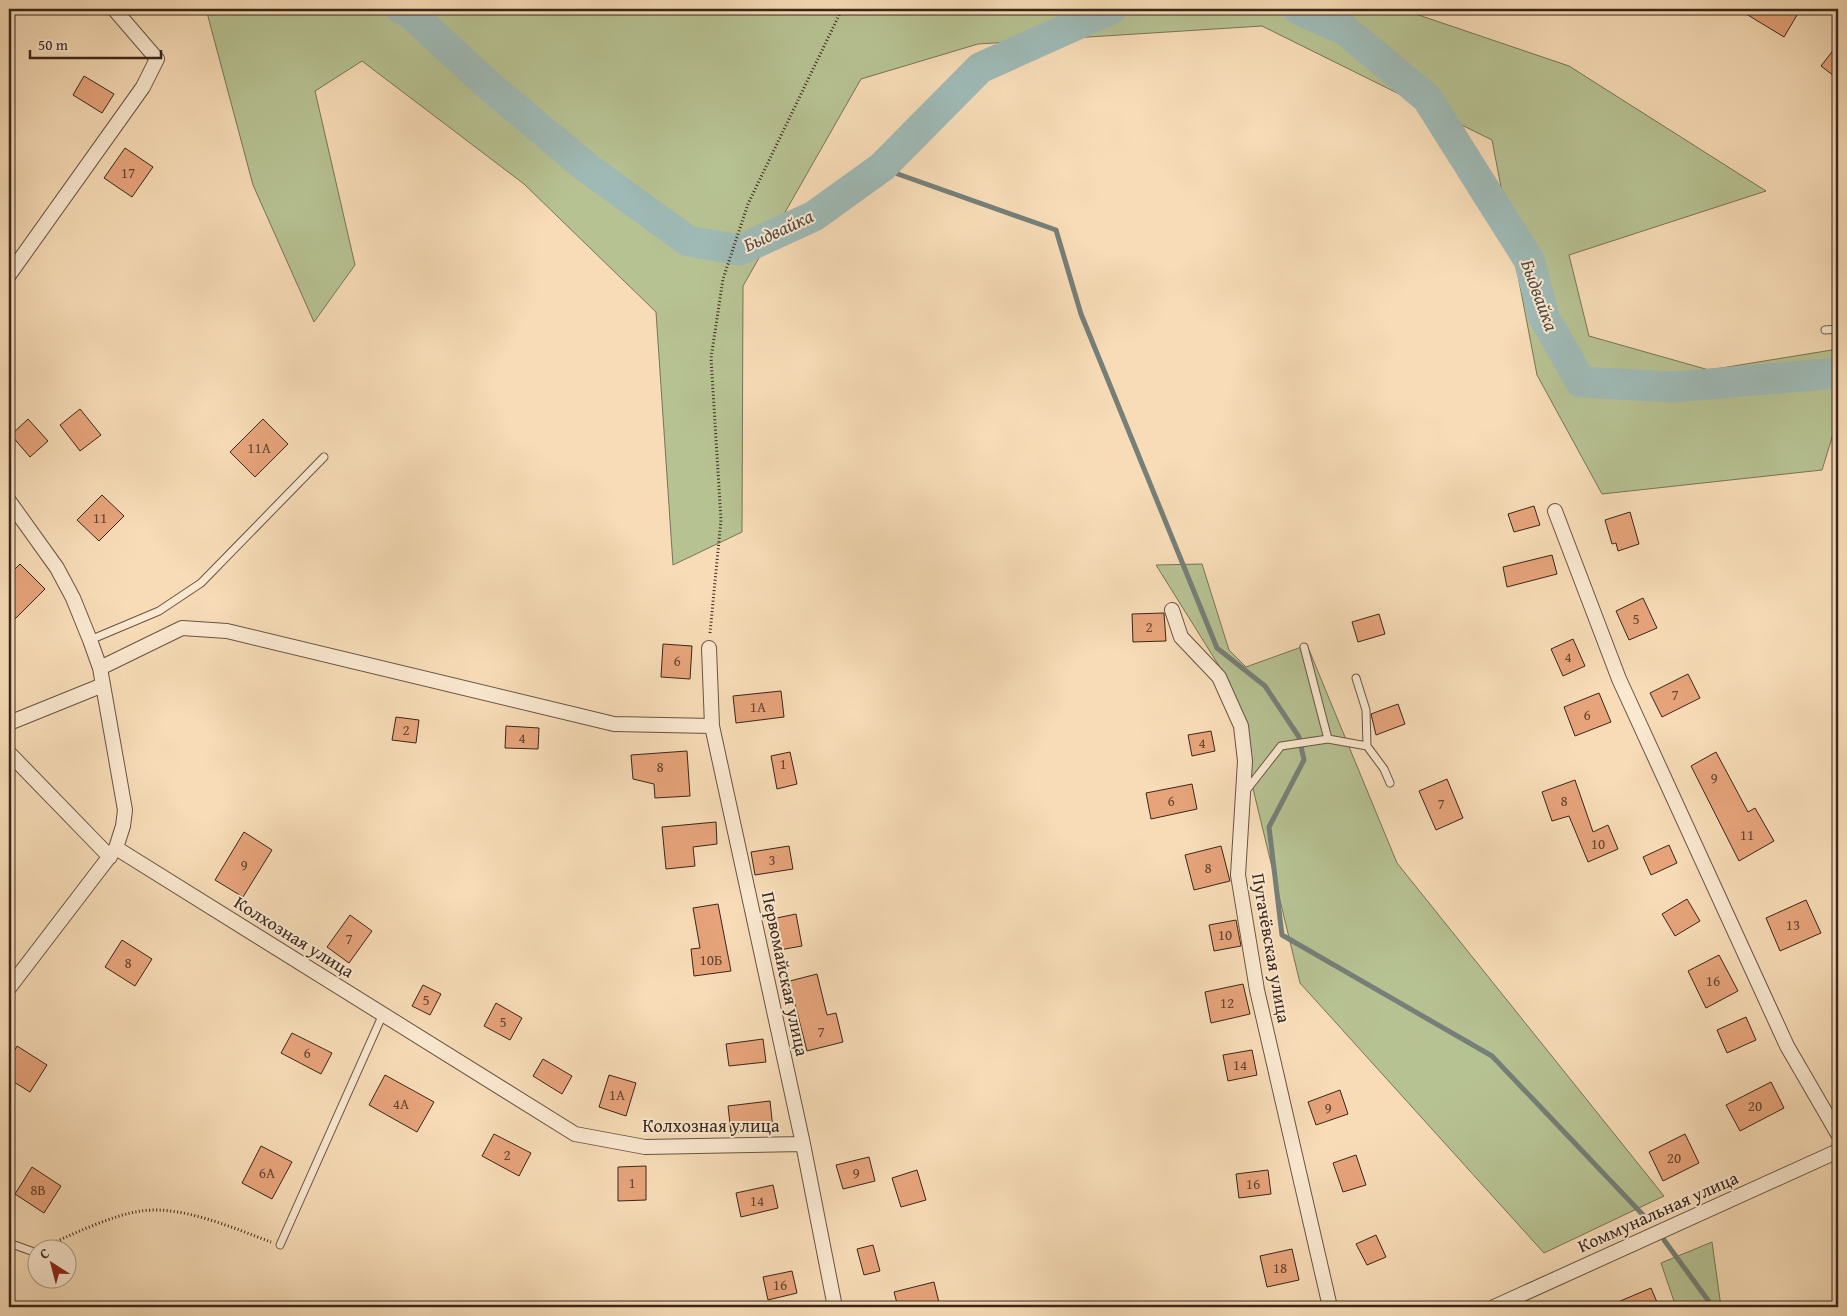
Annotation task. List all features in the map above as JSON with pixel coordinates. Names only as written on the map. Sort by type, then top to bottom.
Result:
[{"type":"street","points":[[9,275],[143,87],[157,59],[114,9]]},
{"type":"street","points":[[9,501],[57,568],[73,598],[90,640],[100,668],[125,810],[123,826],[113,852],[9,988]]},
{"type":"street","points":[[1555,511],[1619,680],[1787,1046],[1838,1134]]},
{"type":"street","name":"Пугачёвская улица","points":[[1172,610],[1181,637],[1219,677],[1242,726],[1245,761],[1238,875],[1257,990],[1330,1307]]},
{"type":"street","points":[[100,668],[182,628],[227,631],[614,724],[712,726]]},
{"type":"street","name":"Первомайская улица","points":[[709,648],[712,726],[803,1144],[835,1307]]},
{"type":"street","points":[[9,723],[103,685]]},
{"type":"street","name":"Колхозная улица","points":[[9,753],[113,852],[383,1014],[574,1134],[645,1147],[803,1144]]},
{"type":"street","name":"Коммунальная улица","points":[[1494,1307],[1838,1151]]},
{"type":"lane","points":[[1825,330],[1838,328]]},
{"type":"lane","points":[[90,640],[159,611],[201,584],[324,457]]},
{"type":"lane","points":[[1304,647],[1328,739]]},
{"type":"lane","points":[[1356,678],[1366,710],[1368,746],[1384,769],[1390,783]]},
{"type":"lane","points":[[1243,795],[1281,746],[1328,739],[1368,746]]},
{"type":"lane","points":[[280,1245],[383,1014]]},
{"type":"lane","points":[[9,1243],[28,1248]]},
{"type":"path","points":[[709,648],[721,520],[711,358],[723,279],[748,204],[842,9]]},
{"type":"path","points":[[65,1238],[140,1211],[170,1210],[229,1226],[280,1245]]},
{"type":"green space","points":[[206,9],[1401,9],[1569,66],[1766,191],[1569,255],[1589,336],[1709,370],[1838,349],[1838,418],[1822,470],[1602,494],[1537,375],[1492,140],[1262,26],[978,44],[861,79],[743,286],[742,532],[673,565],[656,312],[524,184],[362,61],[315,91],[355,265],[314,322],[253,185]]},
{"type":"green space","points":[[1202,564],[1229,650],[1246,667],[1307,645],[1397,863],[1664,1196],[1544,1253],[1300,983],[1226,677],[1156,565]]},
{"type":"green space","points":[[1712,1242],[1721,1307],[1676,1307],[1661,1263]]},
{"type":"building","points":[[1738,9],[1788,9],[1797,15],[1784,37]]},
{"type":"building","points":[[1838,44],[1838,79],[1821,66]]},
{"type":"building","points":[[84,76],[114,94],[102,113],[73,95]]},
{"type":"building","points":[[125,148],[153,167],[132,197],[104,178]]},
{"type":"building","points":[[80,409],[101,435],[80,451],[60,425]]},
{"type":"building","points":[[28,419],[48,441],[30,457],[11,435]]},
{"type":"building","points":[[263,419],[288,444],[255,477],[230,452]]},
{"type":"building","points":[[102,495],[124,516],[99,541],[77,520]]},
{"type":"building","points":[[1534,506],[1540,525],[1514,532],[1508,514]]},
{"type":"building","points":[[1630,512],[1639,544],[1618,551],[1616,543],[1612,544],[1605,520]]},
{"type":"building","points":[[1552,555],[1557,574],[1507,587],[1503,567]]},
{"type":"building","points":[[20,564],[45,589],[9,625],[9,575]]},
{"type":"building","points":[[1643,598],[1657,628],[1629,640],[1616,611]]},
{"type":"building","points":[[1164,613],[1166,641],[1133,642],[1132,614]]},
{"type":"building","points":[[1379,614],[1385,634],[1358,642],[1352,622]]},
{"type":"building","points":[[1573,639],[1585,666],[1563,676],[1551,649]]},
{"type":"building","points":[[663,644],[692,646],[690,679],[661,677]]},
{"type":"building","points":[[1688,674],[1700,698],[1662,717],[1650,693]]},
{"type":"building","points":[[781,691],[784,717],[736,723],[733,696]]},
{"type":"building","points":[[1599,693],[1611,722],[1575,736],[1564,707]]},
{"type":"building","points":[[1398,704],[1405,724],[1376,735],[1371,714]]},
{"type":"building","points":[[396,717],[419,720],[416,743],[392,740]]},
{"type":"building","points":[[506,726],[539,728],[538,749],[505,748]]},
{"type":"building","points":[[1211,731],[1215,751],[1192,756],[1188,735]]},
{"type":"building","points":[[687,751],[690,796],[655,798],[654,784],[633,779],[631,755]]},
{"type":"building","points":[[790,752],[797,784],[777,789],[771,756]]},
{"type":"building","points":[[1716,752],[1748,812],[1755,808],[1774,841],[1739,861],[1691,766]]},
{"type":"building","points":[[1447,779],[1463,818],[1436,830],[1419,791]]},
{"type":"building","points":[[1575,780],[1593,832],[1608,825],[1618,849],[1588,862],[1569,816],[1552,821],[1542,792]]},
{"type":"building","points":[[1192,784],[1197,809],[1151,819],[1146,793]]},
{"type":"building","points":[[716,822],[717,844],[693,847],[695,866],[666,869],[662,827]]},
{"type":"building","points":[[244,832],[272,850],[243,897],[215,880]]},
{"type":"building","points":[[1669,845],[1677,863],[1651,875],[1643,857]]},
{"type":"building","points":[[789,846],[793,869],[755,875],[751,852]]},
{"type":"building","points":[[1221,846],[1230,881],[1194,890],[1185,855]]},
{"type":"building","points":[[1687,899],[1700,921],[1675,936],[1662,914]]},
{"type":"building","points":[[1806,900],[1821,933],[1780,951],[1766,918]]},
{"type":"building","points":[[718,904],[731,971],[694,976],[691,949],[700,948],[693,908]]},
{"type":"building","points":[[796,914],[802,946],[774,951],[767,920]]},
{"type":"building","points":[[350,915],[372,931],[349,963],[327,947]]},
{"type":"building","points":[[1236,920],[1241,946],[1214,951],[1209,925]]},
{"type":"building","points":[[122,940],[152,959],[135,986],[105,967]]},
{"type":"building","points":[[1719,955],[1738,991],[1706,1008],[1688,971]]},
{"type":"building","points":[[817,974],[827,1015],[836,1013],[843,1042],[807,1051],[795,1004],[792,1005],[786,982]]},
{"type":"building","points":[[1243,984],[1250,1014],[1211,1023],[1205,992]]},
{"type":"building","points":[[423,985],[441,994],[430,1015],[412,1006]]},
{"type":"building","points":[[496,1003],[522,1018],[510,1040],[484,1026]]},
{"type":"building","points":[[1746,1017],[1756,1040],[1727,1053],[1717,1030]]},
{"type":"building","points":[[292,1033],[332,1053],[321,1074],[281,1053]]},
{"type":"building","points":[[763,1039],[766,1062],[729,1066],[726,1044]]},
{"type":"building","points":[[17,1046],[47,1065],[30,1092],[9,1079],[9,1060]]},
{"type":"building","points":[[1252,1050],[1257,1075],[1228,1081],[1223,1055]]},
{"type":"building","points":[[543,1059],[572,1076],[562,1094],[533,1076]]},
{"type":"building","points":[[385,1075],[434,1102],[417,1132],[369,1105]]},
{"type":"building","points":[[609,1075],[636,1083],[626,1116],[599,1107]]},
{"type":"building","points":[[1771,1082],[1784,1108],[1740,1131],[1726,1105]]},
{"type":"building","points":[[1340,1090],[1348,1114],[1316,1125],[1308,1102]]},
{"type":"building","points":[[770,1101],[773,1129],[731,1133],[728,1106]]},
{"type":"building","points":[[494,1134],[531,1153],[519,1176],[482,1156]]},
{"type":"building","points":[[1685,1134],[1699,1163],[1663,1181],[1649,1152]]},
{"type":"building","points":[[261,1146],[292,1162],[272,1199],[242,1183]]},
{"type":"building","points":[[1356,1155],[1366,1185],[1343,1192],[1333,1163]]},
{"type":"building","points":[[869,1157],[875,1181],[843,1189],[836,1165]]},
{"type":"building","points":[[646,1166],[646,1200],[618,1201],[618,1167]]},
{"type":"building","points":[[32,1167],[61,1186],[44,1213],[15,1194]]},
{"type":"building","points":[[917,1170],[926,1200],[901,1207],[892,1178]]},
{"type":"building","points":[[1268,1170],[1271,1194],[1239,1198],[1236,1174]]},
{"type":"building","points":[[773,1185],[778,1208],[741,1217],[736,1193]]},
{"type":"building","points":[[1376,1235],[1386,1257],[1367,1265],[1356,1244]]},
{"type":"building","points":[[873,1245],[880,1271],[864,1275],[857,1249]]},
{"type":"building","points":[[1292,1249],[1299,1280],[1267,1287],[1260,1256]]},
{"type":"building","points":[[792,1271],[797,1293],[768,1300],[763,1277]]},
{"type":"building","points":[[934,1282],[940,1307],[898,1307],[894,1292]]},
{"type":"building","points":[[1651,1288],[1659,1307],[1606,1307]]},
{"type":"waterway","name":"Быдвайка","points":[[401,9],[408,11],[487,84],[586,167],[688,241],[740,250],[814,216],[882,167],[980,68],[1111,9]]},
{"type":"waterway","name":"Быдвайка","points":[[1298,9],[1345,30],[1427,98],[1529,260],[1544,317],[1581,382],[1674,387],[1838,373]]},
{"type":"waterway","points":[[881,168],[1056,230],[1081,314],[1217,648],[1265,686],[1299,737],[1304,760],[1269,827],[1282,935],[1492,1056],[1645,1217]]},
{"type":"waterway","points":[[1664,1240],[1713,1307]]}]
